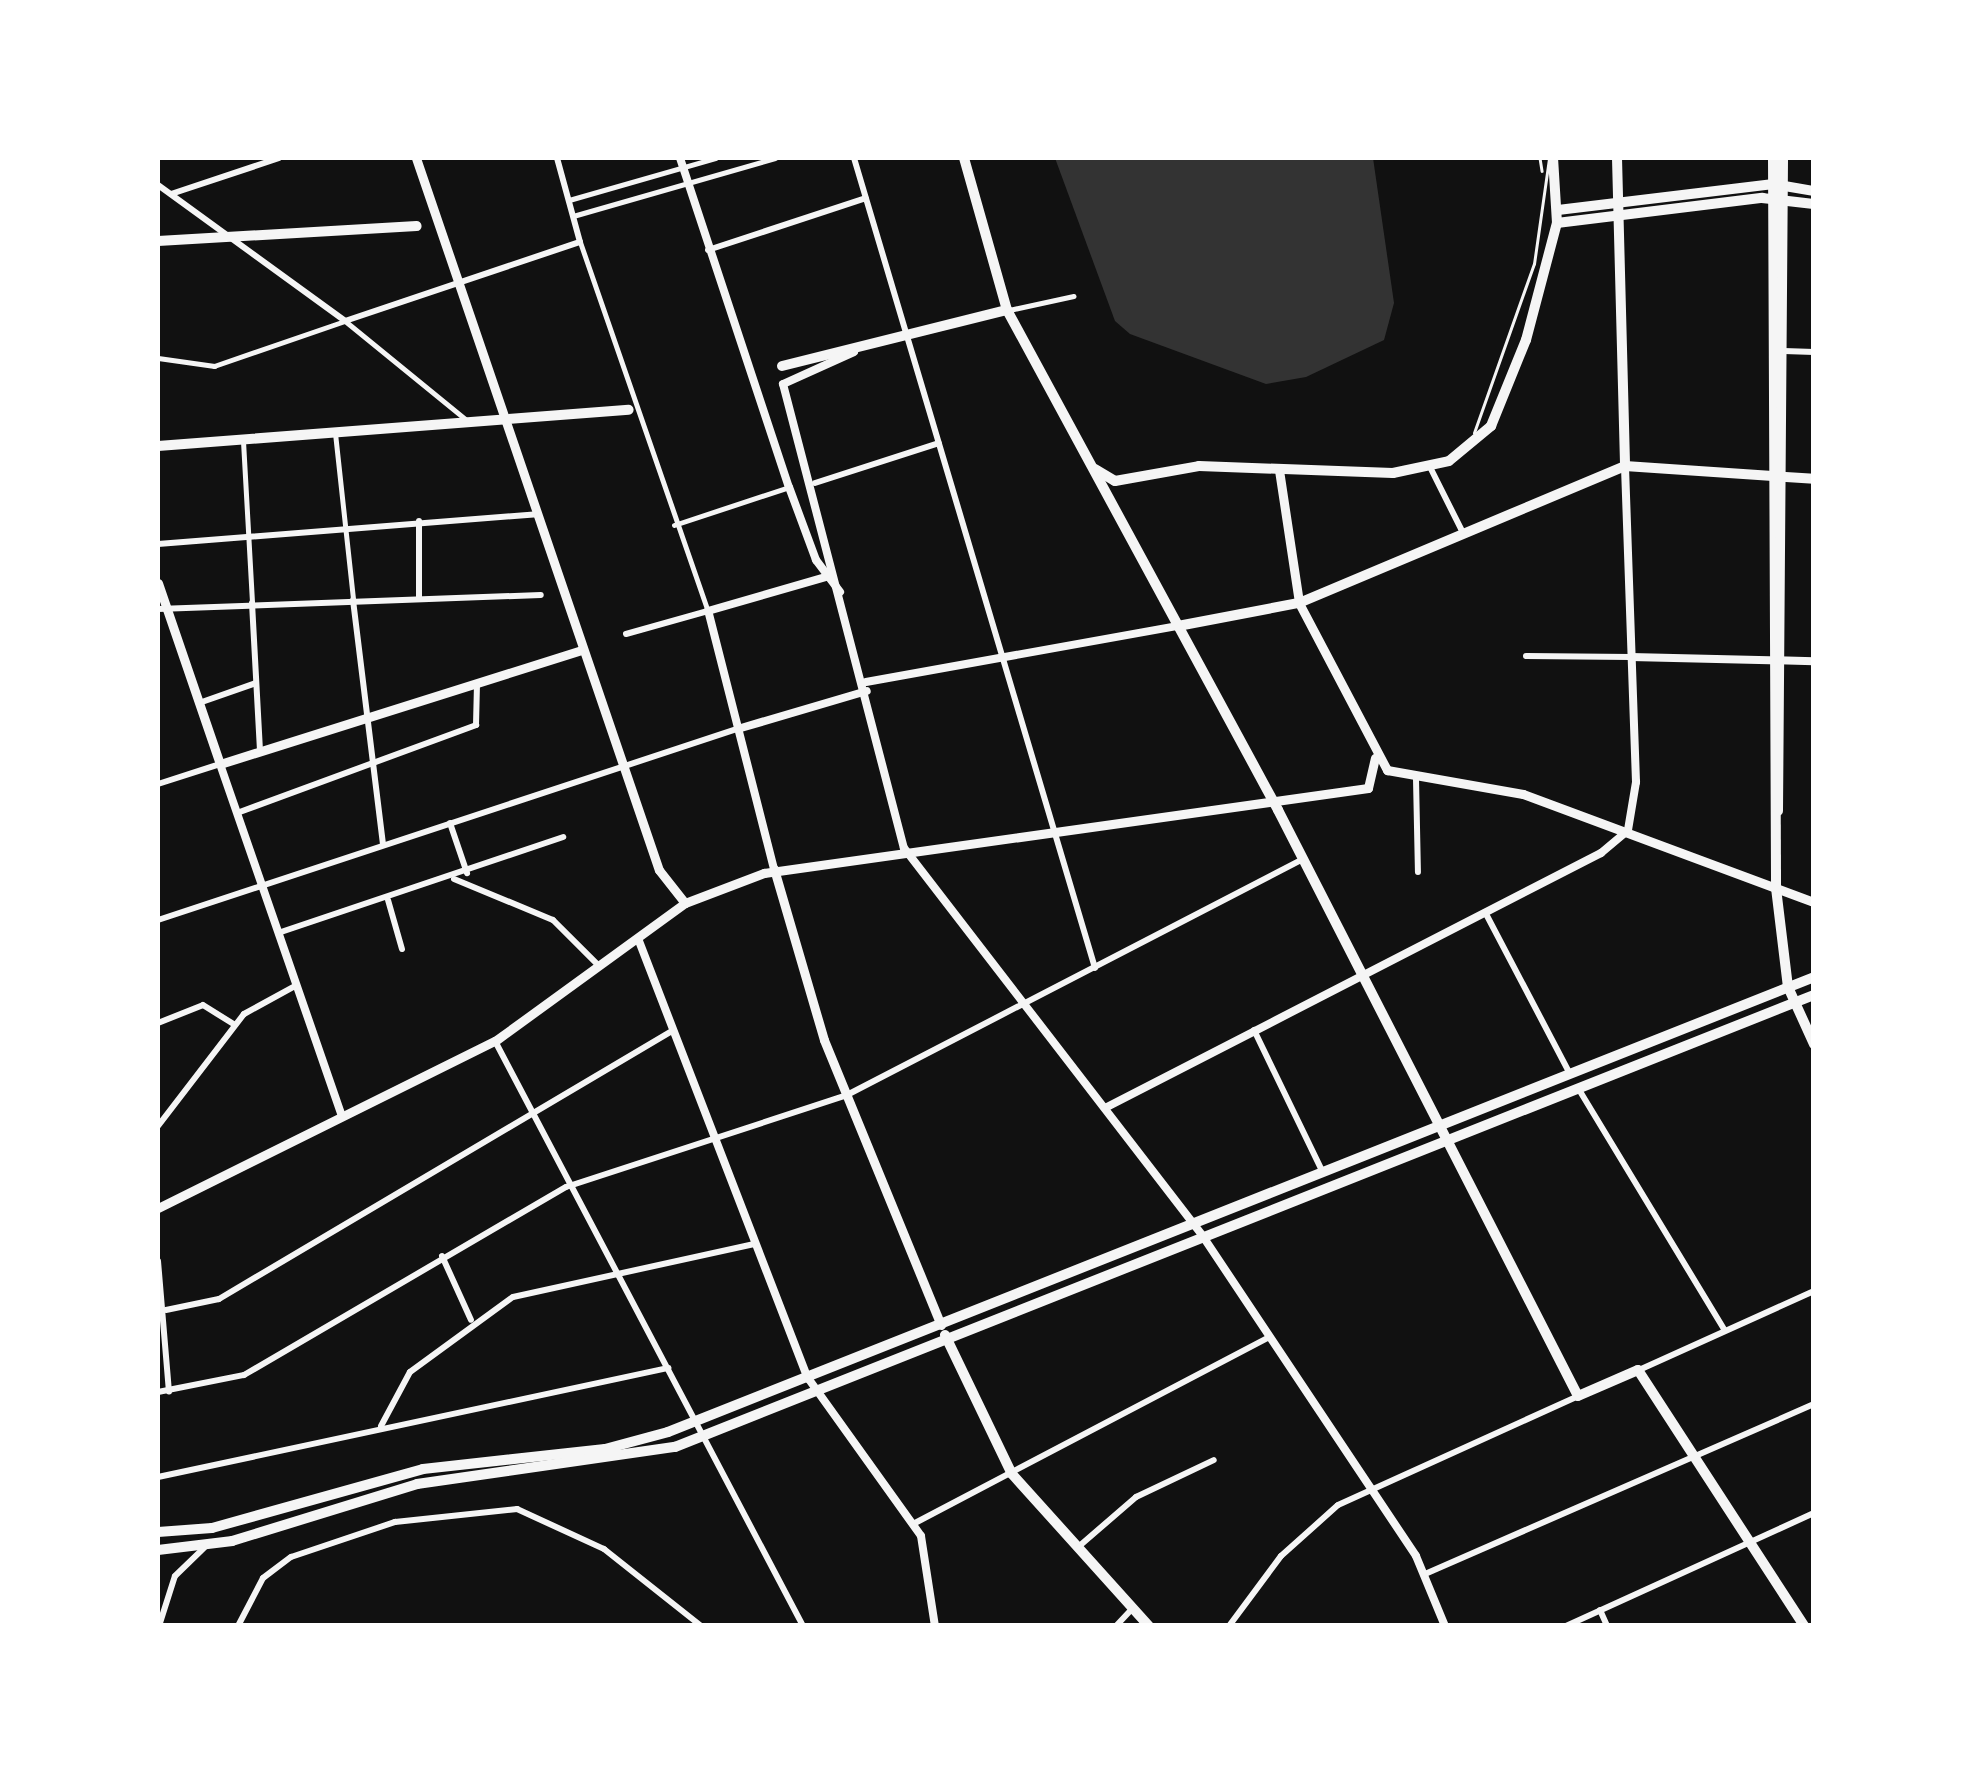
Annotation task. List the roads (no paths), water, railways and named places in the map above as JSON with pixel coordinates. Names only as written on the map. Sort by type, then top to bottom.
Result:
[{"type":"main road","points":[[416,158],[664,883],[685,903]]},
{"type":"main road","points":[[964,158],[1007,310],[1274,801],[1578,1396],[1638,1370],[1804,1626]]},
{"type":"main road","points":[[1088,461],[1115,480],[1199,466],[1431,469],[1468,445],[1496,416],[1557,223],[1551,158]]},
{"type":"main road","points":[[1617,158],[1624,466]]},
{"type":"main road","points":[[1773,158],[1778,184]]},
{"type":"main road","points":[[1783,158],[1777,198],[1778,475],[1785,661],[1776,888],[1788,987],[1814,1044]]},
{"type":"main road","points":[[1558,210],[1619,206],[1778,184],[1814,191]]},
{"type":"main road","points":[[1557,223],[1619,219],[1777,198],[1814,204]]},
{"type":"main road","points":[[1777,198],[1784,351],[1772,661],[1778,810]]},
{"type":"main road","points":[[158,241],[417,226]]},
{"type":"main road","points":[[784,372],[886,340],[1007,310]]},
{"type":"main road","points":[[158,446],[505,423],[629,410]]},
{"type":"main road","points":[[1178,626],[1298,602],[1624,466],[1814,479]]},
{"type":"main road","points":[[1278,470],[1298,602],[1375,758],[1416,778],[1500,788],[1628,830],[1814,902]]},
{"type":"main road","points":[[158,583],[162,608],[220,764],[366,714],[582,650]]},
{"type":"main road","points":[[158,1208],[495,1041],[640,941],[685,903],[774,869],[904,848],[1368,788],[1375,758]]},
{"type":"main road","points":[[774,869],[845,1096],[947,1340],[1012,1474],[1149,1626]]},
{"type":"main road","points":[[158,1532],[212,1528],[422,1468],[606,1449],[699,1421],[1814,978]]},
{"type":"main road","points":[[158,1550],[204,1548],[417,1484],[600,1465],[707,1436],[1814,995]]},
{"type":"street","points":[[170,194],[279,158]]},
{"type":"street","points":[[557,158],[580,242],[674,525],[708,610],[774,869]]},
{"type":"street","points":[[569,200],[626,184],[681,162],[715,158]]},
{"type":"street","points":[[574,216],[776,158]]},
{"type":"street","points":[[854,158],[1094,968]]},
{"type":"street","points":[[681,162],[681,185],[708,250],[789,487],[826,577],[842,594]]},
{"type":"street","points":[[626,184],[631,200]]},
{"type":"street","points":[[158,185],[345,322],[472,424]]},
{"type":"street","points":[[708,250],[866,198]]},
{"type":"street","points":[[158,358],[214,366],[320,323],[345,322],[580,242]]},
{"type":"street","points":[[1007,310],[1074,296]]},
{"type":"street","points":[[1784,351],[1814,352]]},
{"type":"street","points":[[784,372],[904,848],[1017,1006],[1104,1108],[1204,1238],[1424,1574],[1445,1626]]},
{"type":"street","points":[[335,433],[341,527],[366,714],[366,760],[383,844]]},
{"type":"street","points":[[242,438],[260,750]]},
{"type":"street","points":[[815,483],[939,443]]},
{"type":"street","points":[[1104,1108],[1485,912],[1628,830],[1632,657],[1624,466]]},
{"type":"street","points":[[1431,469],[1462,531]]},
{"type":"street","points":[[674,525],[789,487]]},
{"type":"street","points":[[158,544],[249,533],[537,514]]},
{"type":"street","points":[[419,597],[420,521]]},
{"type":"street","points":[[626,634],[826,577]]},
{"type":"street","points":[[162,608],[541,595]]},
{"type":"street","points":[[158,920],[866,687],[1178,626]]},
{"type":"street","points":[[1526,656],[1814,661]]},
{"type":"street","points":[[237,813],[366,760],[476,725],[476,682]]},
{"type":"street","points":[[198,703],[256,683]]},
{"type":"street","points":[[158,784],[220,764],[342,1116]]},
{"type":"street","points":[[1416,778],[1418,872]]},
{"type":"street","points":[[450,823],[467,873]]},
{"type":"street","points":[[278,934],[453,878],[563,837]]},
{"type":"street","points":[[158,1392],[244,1375],[442,1256],[566,1188],[845,1096],[1303,859]]},
{"type":"street","points":[[453,878],[553,920],[601,969]]},
{"type":"street","points":[[388,900],[402,949]]},
{"type":"street","points":[[1485,912],[1570,1074]]},
{"type":"street","points":[[640,941],[712,1140],[808,1378],[915,1523],[934,1576],[935,1626]]},
{"type":"street","points":[[158,1126],[234,1024],[295,986]]},
{"type":"street","points":[[158,1023],[203,1004],[234,1024]]},
{"type":"street","points":[[1254,1030],[1323,1173]]},
{"type":"street","points":[[166,1310],[219,1299],[533,1119],[672,1031]]},
{"type":"street","points":[[495,1041],[566,1188],[620,1269],[803,1626]]},
{"type":"street","points":[[1578,1088],[1724,1329]]},
{"type":"street","points":[[380,1426],[396,1388],[471,1320],[537,1288],[754,1244]]},
{"type":"street","points":[[442,1256],[471,1320]]},
{"type":"street","points":[[158,1261],[166,1310],[169,1392]]},
{"type":"street","points":[[1638,1370],[1814,1291]]},
{"type":"street","points":[[915,1523],[1269,1338]]},
{"type":"street","points":[[158,1477],[380,1426],[668,1368]]},
{"type":"street","points":[[1229,1626],[1301,1536],[1367,1487],[1578,1396]]},
{"type":"street","points":[[1424,1574],[1814,1404]]},
{"type":"street","points":[[1076,1548],[1136,1497],[1214,1460]]},
{"type":"street","points":[[238,1626],[264,1578],[291,1556],[395,1522],[518,1509],[604,1548],[701,1626]]},
{"type":"street","points":[[1566,1626],[1814,1513]]},
{"type":"street","points":[[159,1626],[175,1576],[204,1548]]},
{"type":"street","points":[[1116,1626],[1132,1609]]},
{"type":"street","points":[[1600,1610],[1607,1626]]},
{"type":"lane","points":[[1468,445],[1516,327],[1544,204],[1540,158]]},
{"type":"lane","points":[[1542,172],[1551,158]]},
{"type":"lane","points":[[1544,204],[1558,210]]}]
